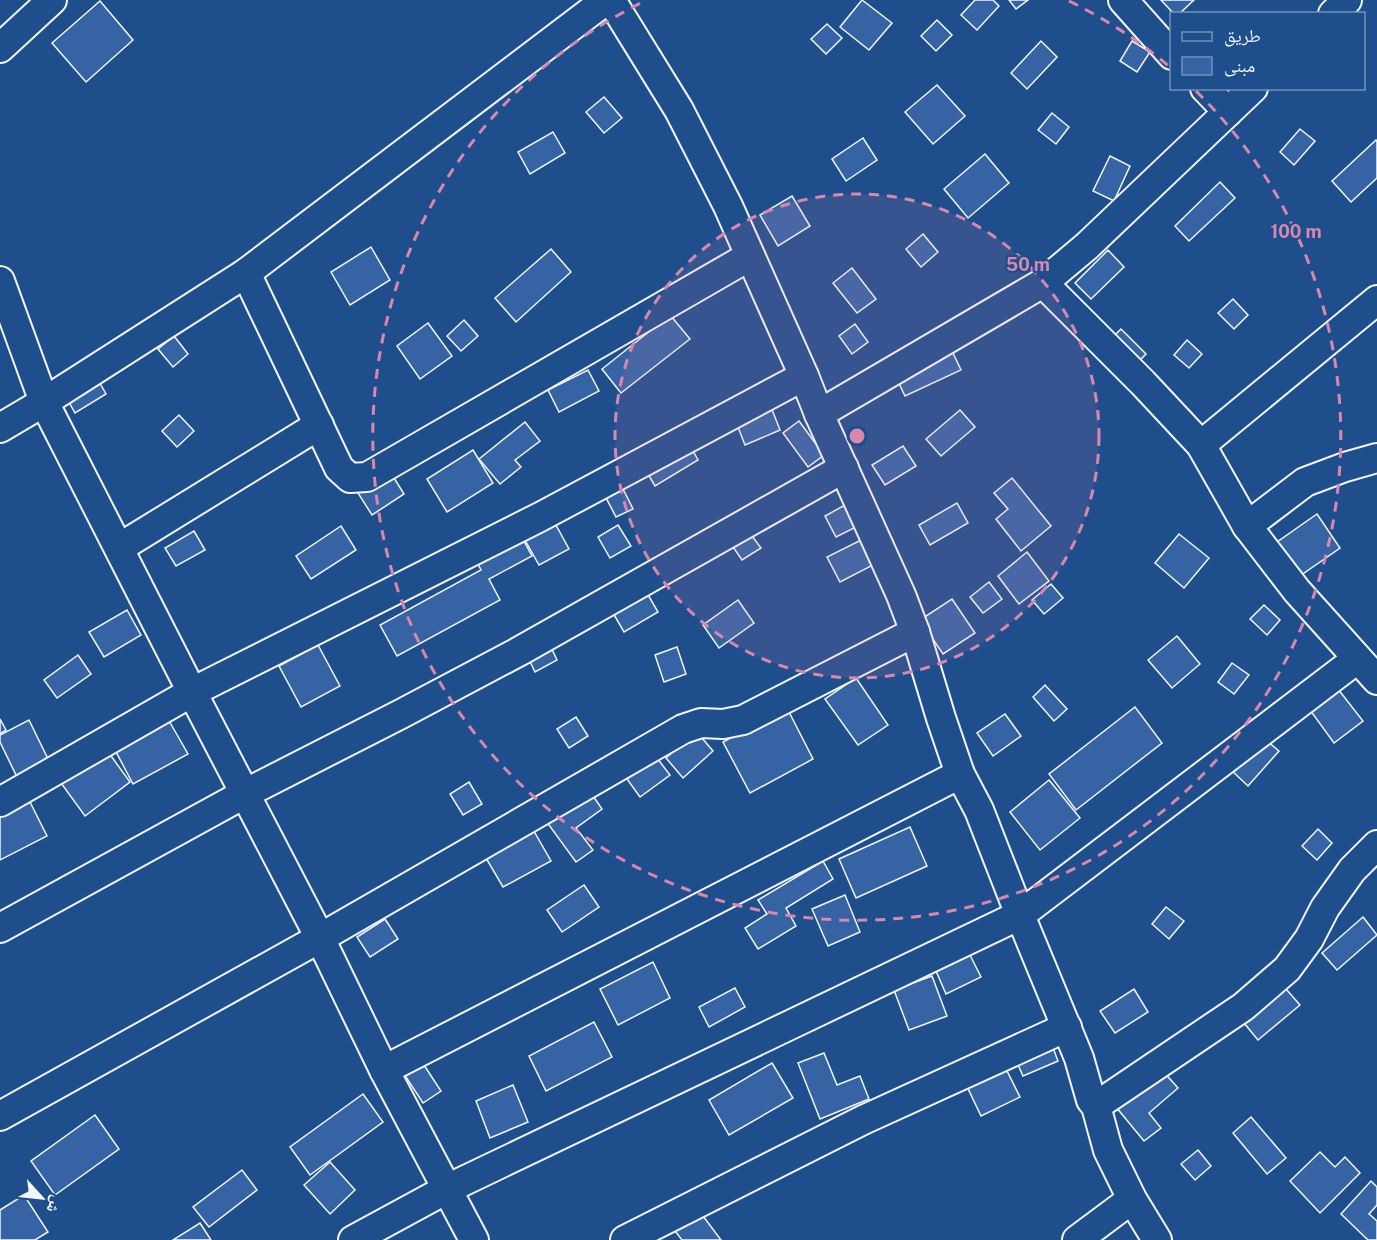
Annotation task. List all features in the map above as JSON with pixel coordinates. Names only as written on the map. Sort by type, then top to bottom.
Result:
[{"type":"street","points":[[0,48],[52,0]]},
{"type":"street","points":[[0,428],[246,273],[606,0]]},
{"type":"street","points":[[611,0],[679,110],[728,206],[901,595],[960,774],[979,810],[1067,1027],[1091,1100],[1096,1106],[1108,1150],[1132,1199],[1157,1240]]},
{"type":"street","points":[[1123,0],[1170,53]]},
{"type":"street","points":[[1335,12],[1347,0]]},
{"type":"street","points":[[1206,90],[1228,112]]},
{"type":"street","points":[[819,414],[1043,283],[1087,246],[1252,90]]},
{"type":"street","points":[[246,273],[339,468],[350,478],[367,477],[750,256]]},
{"type":"street","points":[[0,281],[44,402],[320,938],[384,1070],[474,1240]]},
{"type":"street","points":[[1043,283],[1201,445],[1247,526],[1297,591],[1377,680]]},
{"type":"street","points":[[1201,445],[1377,300]]},
{"type":"street","points":[[0,802],[192,692],[540,517],[804,376]]},
{"type":"street","points":[[119,548],[319,425]]},
{"type":"street","points":[[1247,526],[1305,482],[1377,458]]},
{"type":"street","points":[[0,928],[246,793],[518,652],[844,468]]},
{"type":"street","points":[[0,1116],[320,938],[683,729],[701,723],[723,724],[743,720],[915,632]]},
{"type":"street","points":[[353,1240],[447,1189],[1020,915],[1357,659]]},
{"type":"street","points":[[384,1070],[960,774]]},
{"type":"street","points":[[1096,1106],[1243,1007],[1287,969],[1309,939],[1325,908],[1352,870],[1377,844]]},
{"type":"street","points":[[625,1240],[863,1120],[1067,1027]]},
{"type":"street","points":[[1077,1240],[1132,1199]]},
{"type":"building","points":[[862,0],[892,23],[869,50],[840,27]]},
{"type":"building","points":[[975,0],[993,0],[999,6],[977,30],[961,15]]},
{"type":"building","points":[[1009,0],[1028,0],[1016,9]]},
{"type":"building","points":[[1161,0],[1194,0],[1181,12],[1172,12]]},
{"type":"building","points":[[100,1],[133,40],[86,82],[52,43]]},
{"type":"building","points":[[937,20],[952,35],[936,51],[921,36]]},
{"type":"building","points":[[827,24],[842,38],[826,54],[811,39]]},
{"type":"building","points":[[1041,41],[1057,57],[1027,89],[1011,73]]},
{"type":"building","points":[[1132,41],[1150,52],[1137,72],[1120,61]]},
{"type":"building","points":[[937,85],[965,116],[933,144],[905,112]]},
{"type":"building","points":[[604,97],[622,118],[604,133],[586,112]]},
{"type":"building","points":[[1052,113],[1069,127],[1056,144],[1038,130]]},
{"type":"building","points":[[1300,129],[1315,141],[1294,165],[1280,152]]},
{"type":"building","points":[[553,132],[565,153],[530,174],[518,152]]},
{"type":"building","points":[[863,138],[877,160],[846,181],[832,159]]},
{"type":"building","points":[[1376,140],[1377,178],[1351,202],[1332,181]]},
{"type":"building","points":[[985,154],[1009,183],[968,218],[944,189]]},
{"type":"building","points":[[1110,156],[1130,166],[1114,201],[1093,191]]},
{"type":"building","points":[[1220,182],[1235,198],[1189,241],[1175,226]]},
{"type":"building","points":[[792,196],[810,226],[778,246],[760,215]]},
{"type":"building","points":[[923,234],[938,252],[921,267],[906,249]]},
{"type":"building","points":[[371,247],[390,280],[350,305],[331,272]]},
{"type":"building","points":[[551,249],[571,272],[516,322],[495,298]]},
{"type":"building","points":[[1108,250],[1124,267],[1091,299],[1075,283]]},
{"type":"building","points":[[852,268],[876,299],[857,313],[833,283]]},
{"type":"building","points":[[1233,299],[1248,315],[1234,329],[1218,313]]},
{"type":"building","points":[[670,315],[690,339],[621,393],[602,369]]},
{"type":"building","points":[[464,320],[478,336],[461,351],[447,336]]},
{"type":"building","points":[[428,323],[452,356],[420,379],[397,346]]},
{"type":"building","points":[[855,324],[868,342],[852,354],[839,336]]},
{"type":"building","points":[[1121,329],[1146,354],[1134,366],[1109,341]]},
{"type":"building","points":[[174,336],[188,354],[173,367],[158,349]]},
{"type":"building","points":[[1187,340],[1202,354],[1189,368],[1174,355]]},
{"type":"building","points":[[952,351],[961,370],[905,396],[896,377]]},
{"type":"building","points":[[588,370],[599,391],[559,412],[548,390]]},
{"type":"building","points":[[96,376],[106,394],[75,413],[65,395]]},
{"type":"building","points":[[771,407],[780,430],[745,445],[736,422]]},
{"type":"building","points":[[960,410],[975,427],[941,456],[926,439]]},
{"type":"building","points":[[179,415],[194,431],[177,447],[162,431]]},
{"type":"building","points":[[799,421],[824,455],[808,467],[783,433]]},
{"type":"building","points":[[525,422],[540,441],[515,460],[521,467],[500,484],[479,459]]},
{"type":"building","points":[[688,442],[698,460],[655,486],[645,469]]},
{"type":"building","points":[[903,446],[916,466],[885,485],[872,465]]},
{"type":"building","points":[[473,450],[493,483],[447,512],[427,479]]},
{"type":"building","points":[[391,473],[404,494],[372,515],[358,493]]},
{"type":"building","points":[[1012,478],[1051,526],[1021,551],[996,519],[1008,509],[994,493]]},
{"type":"building","points":[[619,481],[633,509],[616,517],[602,490]]},
{"type":"building","points":[[957,503],[968,523],[930,545],[919,525]]},
{"type":"building","points":[[845,505],[856,527],[836,537],[825,516]]},
{"type":"building","points":[[1317,514],[1340,548],[1294,580],[1270,547]]},
{"type":"building","points":[[551,516],[569,549],[539,565],[521,533]]},
{"type":"building","points":[[618,525],[631,546],[610,558],[598,537]]},
{"type":"building","points":[[341,526],[356,550],[311,579],[296,556]]},
{"type":"building","points":[[194,531],[205,550],[176,566],[165,548]]},
{"type":"building","points":[[749,532],[761,548],[742,560],[731,544]]},
{"type":"building","points":[[520,534],[532,556],[489,579],[500,600],[397,656],[380,625],[481,570],[475,558]]},
{"type":"building","points":[[1179,534],[1209,558],[1184,588],[1155,563]]},
{"type":"building","points":[[861,540],[873,565],[840,582],[827,557]]},
{"type":"building","points":[[1027,552],[1049,581],[1019,604],[998,576]]},
{"type":"building","points":[[989,582],[1002,599],[983,613],[970,597]]},
{"type":"building","points":[[1051,584],[1063,598],[1044,614],[1032,600]]},
{"type":"building","points":[[647,593],[658,612],[624,632],[613,613]]},
{"type":"building","points":[[952,599],[975,633],[943,654],[920,620]]},
{"type":"building","points":[[738,600],[754,623],[719,648],[703,625]]},
{"type":"building","points":[[1264,605],[1280,620],[1267,635],[1250,619]]},
{"type":"building","points":[[127,610],[141,635],[104,657],[89,632]]},
{"type":"building","points":[[1177,636],[1200,664],[1172,688],[1148,660]]},
{"type":"building","points":[[548,641],[557,660],[535,672],[526,653]]},
{"type":"building","points":[[318,645],[340,686],[301,707],[279,666]]},
{"type":"building","points":[[677,647],[686,674],[664,682],[655,655]]},
{"type":"building","points":[[78,655],[91,674],[57,698],[44,680]]},
{"type":"building","points":[[1232,663],[1249,675],[1234,694],[1218,682]]},
{"type":"building","points":[[856,678],[888,725],[858,745],[825,699]]},
{"type":"building","points":[[1045,685],[1067,709],[1054,721],[1033,697]]},
{"type":"building","points":[[1338,689],[1363,721],[1334,743],[1310,710]]},
{"type":"building","points":[[1135,707],[1162,743],[1076,810],[1049,774]]},
{"type":"building","points":[[787,708],[813,759],[750,793],[723,742]]},
{"type":"building","points":[[1005,714],[1021,736],[993,756],[977,733]]},
{"type":"building","points":[[576,717],[588,736],[569,748],[557,729]]},
{"type":"building","points":[[0,719],[6,730],[0,734]]},
{"type":"building","points":[[168,719],[188,754],[133,784],[114,748]]},
{"type":"building","points":[[29,720],[49,761],[17,777],[0,742],[0,735]]},
{"type":"building","points":[[696,731],[713,751],[683,778],[666,758]]},
{"type":"building","points":[[1260,735],[1279,751],[1248,786],[1230,769]]},
{"type":"building","points":[[106,749],[130,782],[85,816],[61,783]]},
{"type":"building","points":[[657,758],[670,775],[640,797],[627,779]]},
{"type":"building","points":[[1049,780],[1080,818],[1040,850],[1010,812]]},
{"type":"building","points":[[469,782],[482,804],[463,815],[450,794]]},
{"type":"building","points":[[589,790],[602,809],[576,828],[593,850],[576,862],[546,821]]},
{"type":"building","points":[[30,802],[47,836],[0,860],[0,817]]},
{"type":"building","points":[[531,826],[551,861],[503,887],[483,853]]},
{"type":"building","points":[[910,827],[927,866],[856,898],[839,859]]},
{"type":"building","points":[[1318,829],[1332,843],[1317,860],[1302,846]]},
{"type":"building","points":[[823,861],[833,879],[786,908],[796,926],[758,949],[745,928],[767,914],[758,900]]},
{"type":"building","points":[[584,885],[599,907],[562,932],[547,910]]},
{"type":"building","points":[[845,895],[860,932],[828,946],[812,909]]},
{"type":"building","points":[[1166,907],[1184,921],[1169,939],[1152,924]]},
{"type":"building","points":[[1363,917],[1377,935],[1337,970],[1322,953]]},
{"type":"building","points":[[385,919],[398,939],[370,957],[357,937]]},
{"type":"building","points":[[970,955],[981,977],[946,994],[936,971]]},
{"type":"building","points":[[653,962],[670,998],[618,1025],[600,989]]},
{"type":"building","points":[[932,976],[947,1016],[909,1030],[894,990]]},
{"type":"building","points":[[735,988],[745,1007],[709,1027],[699,1007]]},
{"type":"building","points":[[1134,989],[1148,1012],[1115,1033],[1100,1011]]},
{"type":"building","points":[[1286,989],[1300,1005],[1258,1040],[1244,1023]]},
{"type":"building","points":[[594,1022],[612,1057],[546,1091],[529,1056]]},
{"type":"building","points":[[1050,1040],[1058,1061],[1023,1076],[1014,1056]]},
{"type":"building","points":[[824,1053],[837,1085],[860,1076],[869,1099],[820,1119],[798,1063]]},
{"type":"building","points":[[1001,1059],[1020,1097],[981,1116],[963,1078]]},
{"type":"building","points":[[422,1062],[441,1091],[423,1103],[404,1074]]},
{"type":"building","points":[[772,1063],[793,1098],[729,1135],[709,1100]]},
{"type":"building","points":[[1161,1069],[1178,1088],[1149,1113],[1161,1128],[1144,1141],[1116,1107]]},
{"type":"building","points":[[513,1085],[528,1122],[490,1138],[476,1101]]},
{"type":"building","points":[[363,1094],[383,1122],[310,1175],[290,1147]]},
{"type":"building","points":[[95,1115],[119,1149],[55,1195],[31,1161]]},
{"type":"building","points":[[1251,1117],[1286,1158],[1267,1174],[1233,1133]]},
{"type":"building","points":[[1198,1150],[1211,1166],[1195,1180],[1181,1164]]},
{"type":"building","points":[[1320,1152],[1335,1167],[1345,1157],[1360,1173],[1320,1213],[1290,1181]]},
{"type":"building","points":[[330,1162],[355,1190],[330,1214],[304,1185]]},
{"type":"building","points":[[242,1170],[257,1190],[209,1227],[193,1207]]},
{"type":"building","points":[[1371,1181],[1377,1187],[1377,1205],[1369,1214],[1377,1221],[1377,1240],[1368,1240],[1341,1214]]},
{"type":"building","points":[[24,1195],[48,1232],[35,1240],[0,1240],[0,1210]]},
{"type":"building","points":[[700,1212],[721,1240],[682,1240],[675,1231]]},
{"type":"building","points":[[200,1223],[211,1240],[173,1240]]}]
